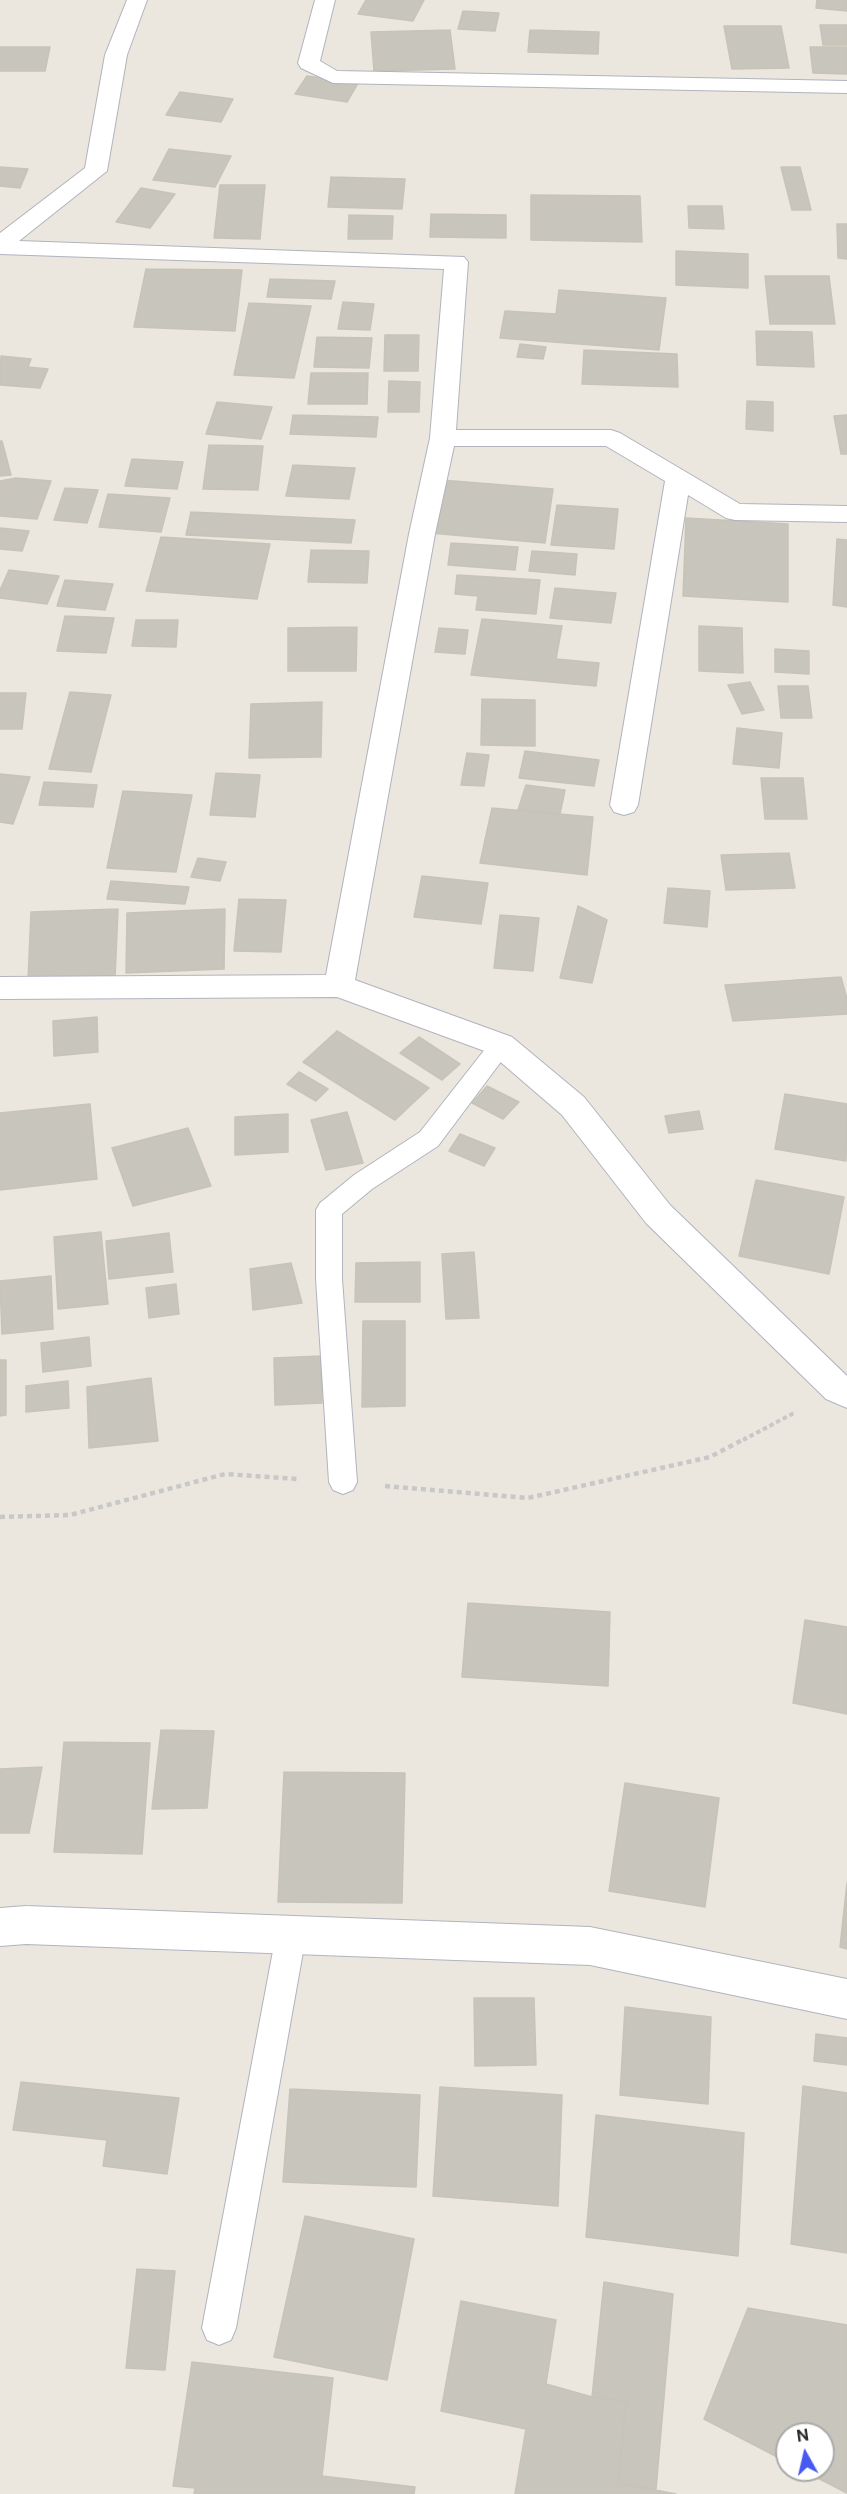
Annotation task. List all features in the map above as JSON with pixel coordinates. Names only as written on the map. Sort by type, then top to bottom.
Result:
[{"type":"street","points":[[0,245],[96,171],[116,55],[137,0]]},
{"type":"street","points":[[325,0],[309,63],[333,77],[847,87]]},
{"type":"street","points":[[0,245],[456,262],[443,438],[422,534],[339,986]]},
{"type":"street","points":[[443,438],[611,438],[735,512],[847,514]]},
{"type":"street","points":[[624,805],[678,477]]},
{"type":"street","points":[[0,988],[339,986],[501,1046],[573,1106],[658,1214],[842,1391]]},
{"type":"street","points":[[0,1927],[26,1925],[590,1946],[847,1999]]},
{"type":"lane","points":[[343,1482],[329,1279],[328,1210],[363,1182],[429,1139],[501,1046]]},
{"type":"lane","points":[[219,2328],[291,1935]]},
{"type":"path","points":[[0,1517],[70,1515],[225,1474],[528,1498],[710,1457],[842,1391]]},
{"type":"building","points":[[366,0],[424,0],[413,21],[358,14]]},
{"type":"building","points":[[817,0],[847,0],[847,11],[816,8]]},
{"type":"building","points":[[463,11],[499,13],[495,31],[458,29]]},
{"type":"building","points":[[820,25],[847,25],[847,45],[823,45]]},
{"type":"building","points":[[724,26],[781,26],[789,68],[732,69]]},
{"type":"building","points":[[450,30],[455,69],[374,71],[371,32]]},
{"type":"building","points":[[530,30],[599,32],[598,54],[528,52]]},
{"type":"building","points":[[0,47],[50,47],[45,71],[0,71]]},
{"type":"building","points":[[810,47],[847,47],[847,74],[813,73]]},
{"type":"building","points":[[307,76],[358,83],[347,102],[295,94]]},
{"type":"building","points":[[180,92],[233,99],[221,122],[166,115]]},
{"type":"building","points":[[169,149],[231,156],[215,187],[153,180]]},
{"type":"building","points":[[0,167],[28,169],[20,188],[0,186]]},
{"type":"building","points":[[781,167],[800,167],[811,210],[792,210]]},
{"type":"building","points":[[331,177],[405,179],[402,209],[328,207]]},
{"type":"building","points":[[220,185],[265,185],[260,239],[214,238]]},
{"type":"building","points":[[141,188],[175,194],[150,228],[116,222]]},
{"type":"building","points":[[531,195],[640,196],[642,242],[531,240]]},
{"type":"building","points":[[688,206],[722,206],[724,229],[689,228]]},
{"type":"building","points":[[431,214],[506,215],[506,238],[430,237]]},
{"type":"building","points":[[349,215],[393,216],[392,239],[348,239]]},
{"type":"building","points":[[837,224],[847,224],[847,259],[838,258]]},
{"type":"building","points":[[676,251],[748,254],[748,288],[676,285]]},
{"type":"building","points":[[146,269],[242,270],[235,331],[134,327]]},
{"type":"building","points":[[765,276],[829,276],[835,324],[770,324]]},
{"type":"building","points":[[270,279],[335,281],[331,299],[267,297]]},
{"type":"building","points":[[559,290],[666,298],[659,350],[500,338],[505,311],[556,314]]},
{"type":"building","points":[[343,302],[374,304],[370,330],[338,329]]},
{"type":"building","points":[[249,303],[311,306],[294,378],[234,375]]},
{"type":"building","points":[[756,331],[812,332],[814,367],[757,365]]},
{"type":"building","points":[[385,335],[419,335],[418,371],[384,371]]},
{"type":"building","points":[[317,337],[372,338],[369,368],[314,367]]},
{"type":"building","points":[[520,344],[546,347],[543,359],[517,357]]},
{"type":"building","points":[[584,350],[677,354],[678,387],[582,384]]},
{"type":"building","points":[[1,356],[31,359],[28,367],[48,369],[40,388],[0,385]]},
{"type":"building","points":[[311,373],[368,373],[367,404],[308,404]]},
{"type":"building","points":[[389,381],[420,382],[419,412],[388,412]]},
{"type":"building","points":[[747,401],[773,402],[773,431],[746,429]]},
{"type":"building","points":[[217,402],[272,407],[261,439],[206,434]]},
{"type":"building","points":[[293,415],[378,417],[376,437],[290,434]]},
{"type":"building","points":[[847,415],[847,454],[841,454],[834,416]]},
{"type":"building","points":[[0,441],[2,441],[11,475],[0,476]]},
{"type":"building","points":[[209,445],[263,446],[258,490],[203,489]]},
{"type":"building","points":[[132,459],[183,462],[177,489],[125,486]]},
{"type":"building","points":[[293,465],[355,468],[349,499],[286,496]]},
{"type":"building","points":[[16,478],[51,481],[37,519],[0,516],[0,481]]},
{"type":"building","points":[[441,480],[553,489],[545,543],[430,533]]},
{"type":"building","points":[[65,488],[98,490],[87,523],[54,520]]},
{"type":"building","points":[[108,494],[170,498],[161,532],[99,527]]},
{"type":"building","points":[[557,505],[618,509],[614,549],[551,545]]},
{"type":"building","points":[[191,512],[355,520],[351,543],[186,535]]},
{"type":"building","points":[[686,518],[788,524],[788,602],[683,596]]},
{"type":"building","points":[[0,528],[29,531],[22,551],[0,549]]},
{"type":"building","points":[[161,537],[270,544],[257,599],[146,591]]},
{"type":"building","points":[[837,539],[847,540],[847,607],[833,605]]},
{"type":"building","points":[[451,543],[518,547],[515,570],[448,565]]},
{"type":"building","points":[[311,550],[369,551],[367,583],[308,582]]},
{"type":"building","points":[[532,551],[577,554],[575,575],[529,571]]},
{"type":"building","points":[[9,570],[59,576],[47,604],[0,598],[0,590]]},
{"type":"building","points":[[457,575],[540,580],[536,614],[476,610],[478,596],[455,594]]},
{"type":"building","points":[[65,580],[113,584],[105,610],[57,606]]},
{"type":"building","points":[[555,588],[616,593],[611,623],[550,618]]},
{"type":"building","points":[[65,616],[114,618],[106,653],[57,651]]},
{"type":"building","points":[[482,619],[562,626],[556,659],[599,663],[596,686],[471,675]]},
{"type":"building","points":[[136,620],[178,620],[176,647],[132,646]]},
{"type":"building","points":[[699,626],[742,628],[743,673],[699,671]]},
{"type":"building","points":[[357,627],[356,671],[288,671],[288,628]]},
{"type":"building","points":[[439,628],[468,630],[465,654],[435,652]]},
{"type":"building","points":[[775,649],[809,651],[809,674],[775,672]]},
{"type":"building","points":[[750,682],[764,710],[742,714],[728,685]]},
{"type":"building","points":[[778,686],[808,686],[812,718],[781,718]]},
{"type":"building","points":[[70,692],[111,695],[91,772],[49,769]]},
{"type":"building","points":[[0,693],[26,693],[22,729],[0,729]]},
{"type":"building","points":[[482,699],[535,700],[535,746],[481,745]]},
{"type":"building","points":[[322,702],[321,757],[249,758],[251,704]]},
{"type":"building","points":[[737,728],[782,733],[779,768],[733,764]]},
{"type":"building","points":[[525,751],[599,760],[594,786],[519,778]]},
{"type":"building","points":[[467,753],[489,755],[484,786],[461,785]]},
{"type":"building","points":[[216,773],[260,775],[255,817],[210,815]]},
{"type":"building","points":[[0,774],[30,777],[13,824],[0,822]]},
{"type":"building","points":[[761,778],[803,778],[807,819],[765,819]]},
{"type":"building","points":[[44,782],[97,785],[93,807],[39,805]]},
{"type":"building","points":[[526,785],[565,790],[560,814],[518,810]]},
{"type":"building","points":[[123,791],[192,795],[176,872],[107,868]]},
{"type":"building","points":[[492,808],[593,817],[587,875],[480,863]]},
{"type":"building","points":[[789,853],[795,888],[726,890],[721,855]]},
{"type":"building","points":[[198,858],[226,862],[220,881],[191,877]]},
{"type":"building","points":[[422,876],[488,883],[481,924],[414,917]]},
{"type":"building","points":[[111,881],[189,887],[185,904],[107,899]]},
{"type":"building","points":[[668,888],[710,891],[707,927],[664,923]]},
{"type":"building","points":[[239,899],[286,900],[281,952],[234,951]]},
{"type":"building","points":[[578,906],[607,920],[592,983],[560,978]]},
{"type":"building","points":[[118,909],[115,978],[28,980],[31,912]]},
{"type":"building","points":[[225,909],[224,969],[126,973],[127,913]]},
{"type":"building","points":[[500,915],[539,918],[533,971],[494,968]]},
{"type":"building","points":[[841,977],[847,999],[847,1014],[733,1021],[725,985]]},
{"type":"building","points":[[97,1017],[98,1052],[54,1056],[53,1021]]},
{"type":"building","points":[[337,1031],[429,1088],[395,1120],[303,1062]]},
{"type":"building","points":[[419,1037],[460,1064],[442,1080],[400,1053]]},
{"type":"building","points":[[299,1072],[328,1089],[316,1101],[287,1084]]},
{"type":"building","points":[[487,1086],[519,1102],[503,1119],[472,1103]]},
{"type":"building","points":[[785,1094],[847,1104],[846,1161],[775,1149]]},
{"type":"building","points":[[90,1104],[97,1179],[0,1190],[0,1113]]},
{"type":"building","points":[[699,1111],[703,1129],[669,1133],[665,1116]]},
{"type":"building","points":[[347,1112],[363,1163],[326,1170],[311,1120]]},
{"type":"building","points":[[288,1114],[288,1152],[235,1155],[235,1117]]},
{"type":"building","points":[[188,1128],[211,1186],[133,1206],[112,1148]]},
{"type":"building","points":[[460,1134],[495,1148],[484,1166],[449,1151]]},
{"type":"building","points":[[756,1180],[844,1197],[829,1274],[739,1256]]},
{"type":"building","points":[[101,1232],[108,1304],[58,1309],[54,1237]]},
{"type":"building","points":[[169,1233],[173,1272],[109,1279],[106,1241]]},
{"type":"building","points":[[474,1252],[479,1318],[446,1319],[442,1254]]},
{"type":"building","points":[[420,1262],[420,1302],[355,1302],[356,1263]]},
{"type":"building","points":[[291,1263],[302,1303],[253,1310],[250,1269]]},
{"type":"building","points":[[51,1276],[53,1329],[2,1334],[0,1281]]},
{"type":"building","points":[[176,1284],[179,1314],[149,1318],[146,1288]]},
{"type":"building","points":[[363,1321],[405,1321],[405,1406],[362,1407]]},
{"type":"building","points":[[89,1337],[91,1366],[43,1372],[41,1343]]},
{"type":"building","points":[[321,1356],[322,1403],[275,1405],[274,1358]]},
{"type":"building","points":[[0,1360],[6,1360],[6,1415],[0,1416]]},
{"type":"building","points":[[151,1378],[158,1441],[89,1448],[87,1387]]},
{"type":"building","points":[[68,1381],[69,1408],[26,1412],[26,1386]]},
{"type":"building","points":[[468,1603],[610,1612],[608,1686],[462,1677]]},
{"type":"building","points":[[805,1620],[847,1627],[847,1714],[793,1703]]},
{"type":"building","points":[[161,1730],[214,1731],[207,1808],[152,1809]]},
{"type":"building","points":[[64,1742],[150,1743],[142,1854],[54,1852]]},
{"type":"building","points":[[42,1767],[29,1833],[0,1833],[0,1769]]},
{"type":"building","points":[[284,1772],[405,1773],[402,1903],[278,1902]]},
{"type":"building","points":[[625,1783],[719,1798],[705,1907],[609,1891]]},
{"type":"building","points":[[847,1883],[847,1949],[840,1947]]},
{"type":"building","points":[[474,1998],[534,1998],[536,2065],[475,2066]]},
{"type":"building","points":[[625,2007],[711,2017],[708,2104],[620,2095]]},
{"type":"building","points":[[816,2034],[847,2038],[847,2065],[814,2061]]},
{"type":"building","points":[[21,2082],[179,2098],[167,2174],[103,2166],[107,2140],[13,2130]]},
{"type":"building","points":[[803,2086],[847,2093],[847,2253],[791,2244]]},
{"type":"building","points":[[440,2087],[562,2095],[558,2206],[433,2196]]},
{"type":"building","points":[[290,2089],[420,2095],[416,2187],[283,2182]]},
{"type":"building","points":[[596,2115],[744,2133],[738,2256],[586,2237]]},
{"type":"building","points":[[305,2216],[414,2239],[387,2380],[274,2357]]},
{"type":"building","points":[[137,2269],[175,2271],[165,2370],[126,2368]]},
{"type":"building","points":[[604,2282],[673,2294],[656,2489],[618,2483],[626,2401],[592,2397]]},
{"type":"building","points":[[461,2301],[556,2320],[546,2384],[592,2397],[626,2401],[618,2483],[676,2494],[515,2494],[526,2429],[441,2411]]},
{"type":"building","points":[[748,2308],[847,2325],[847,2493],[825,2482],[835,2482],[835,2422],[775,2422],[775,2456],[704,2419]]},
{"type":"building","points":[[192,2362],[333,2378],[322,2476],[415,2487],[414,2494],[194,2494],[195,2488],[173,2486]]}]
